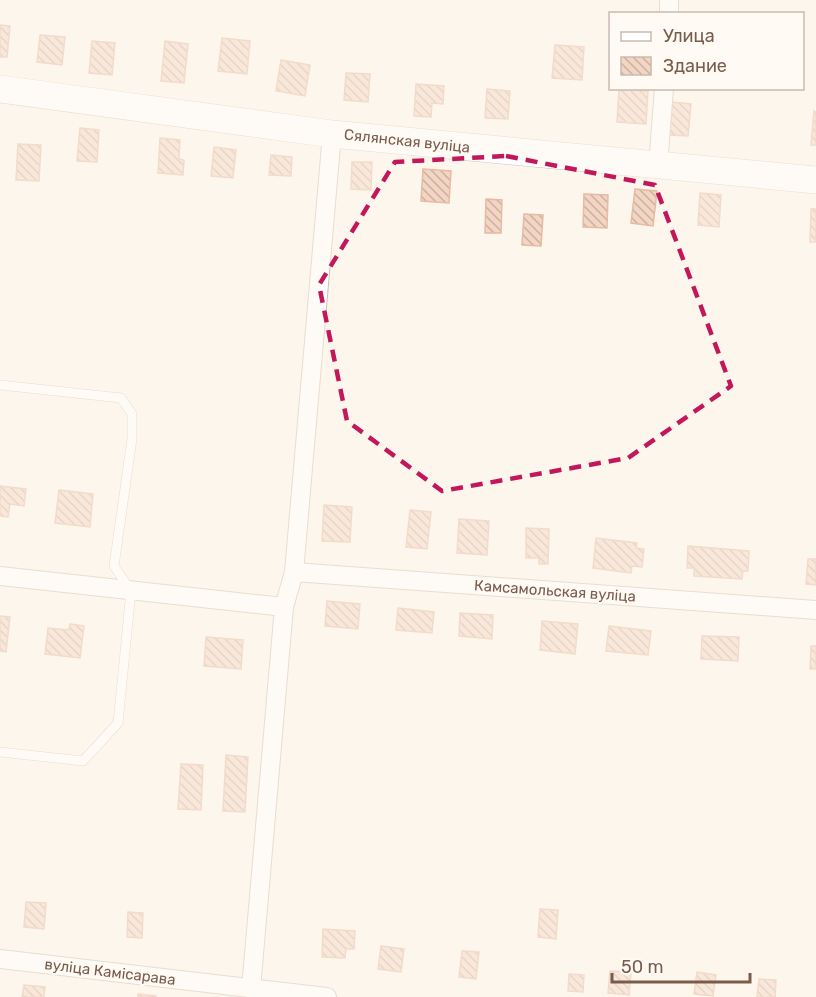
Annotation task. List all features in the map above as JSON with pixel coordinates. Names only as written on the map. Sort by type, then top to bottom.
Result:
[{"type":"street","name":"Сялянская вуліца","points":[[0,89],[332,134],[816,180]]},
{"type":"street","points":[[658,166],[664,90]]},
{"type":"street","points":[[251,989],[284,607],[294,572],[332,134]]},
{"type":"street","name":"Камсамольская вуліца","points":[[294,572],[816,610]]},
{"type":"street","points":[[0,576],[284,607]]},
{"type":"street","name":"вуліца Камісарава","points":[[0,959],[327,997]]},
{"type":"lane","points":[[0,385],[121,398],[132,414],[132,439],[114,566],[131,591],[118,723],[83,761],[0,752]]},
{"type":"highlighted area","points":[[506,156],[655,185],[731,386],[628,458],[442,491],[347,421],[319,285],[395,162]]},
{"type":"building","points":[[0,25],[10,26],[7,57],[0,57]]},
{"type":"building","points":[[40,35],[65,37],[62,65],[37,62]]},
{"type":"building","points":[[222,38],[250,41],[247,74],[218,71]]},
{"type":"building","points":[[92,41],[115,43],[112,75],[89,73]]},
{"type":"building","points":[[165,41],[188,44],[184,83],[161,81]]},
{"type":"building","points":[[555,45],[584,47],[582,80],[552,78]]},
{"type":"building","points":[[281,60],[310,65],[305,96],[276,91]]},
{"type":"building","points":[[346,73],[370,74],[368,102],[344,100]]},
{"type":"building","points":[[416,84],[444,86],[443,104],[432,103],[431,117],[414,116]]},
{"type":"building","points":[[487,89],[510,91],[508,119],[485,118]]},
{"type":"building","points":[[619,90],[648,91],[646,124],[617,122]]},
{"type":"building","points":[[672,102],[691,104],[688,136],[669,135]]},
{"type":"building","points":[[814,111],[816,112],[816,145],[811,145]]},
{"type":"building","points":[[80,128],[99,130],[97,162],[77,161]]},
{"type":"building","points":[[160,138],[180,140],[179,159],[184,160],[183,175],[158,173]]},
{"type":"building","points":[[18,144],[41,145],[39,181],[16,180]]},
{"type":"building","points":[[214,147],[236,150],[233,178],[211,176]]},
{"type":"building","points":[[271,155],[292,157],[291,176],[269,175]]},
{"type":"building","points":[[352,162],[372,162],[371,190],[351,189]]},
{"type":"building","points":[[423,169],[451,171],[449,203],[421,201]]},
{"type":"building","points":[[635,189],[657,191],[653,226],[631,223]]},
{"type":"building","points":[[700,193],[721,195],[719,227],[698,225]]},
{"type":"building","points":[[584,194],[608,195],[607,228],[583,227]]},
{"type":"building","points":[[486,199],[502,200],[501,233],[485,233]]},
{"type":"building","points":[[811,209],[816,209],[816,242],[810,242]]},
{"type":"building","points":[[524,214],[543,215],[541,246],[522,245]]},
{"type":"building","points":[[0,486],[26,489],[24,506],[10,504],[8,517],[0,516]]},
{"type":"building","points":[[59,490],[93,494],[90,527],[55,523]]},
{"type":"building","points":[[324,505],[352,507],[350,542],[322,541]]},
{"type":"building","points":[[410,510],[431,512],[427,549],[406,547]]},
{"type":"building","points":[[459,519],[489,521],[487,555],[457,553]]},
{"type":"building","points":[[526,528],[549,529],[548,564],[539,564],[539,558],[526,558]]},
{"type":"building","points":[[596,538],[637,543],[636,548],[644,549],[642,567],[632,566],[631,573],[593,568]]},
{"type":"building","points":[[688,546],[749,551],[748,571],[743,571],[742,579],[694,576],[694,568],[687,568]]},
{"type":"building","points":[[808,559],[816,559],[816,585],[806,584]]},
{"type":"building","points":[[327,601],[360,604],[358,629],[325,626]]},
{"type":"building","points":[[398,608],[434,612],[432,633],[396,630]]},
{"type":"building","points":[[460,613],[493,615],[492,639],[459,636]]},
{"type":"building","points":[[0,616],[10,617],[6,652],[0,651]]},
{"type":"building","points":[[542,621],[578,624],[575,654],[540,650]]},
{"type":"building","points":[[70,624],[84,626],[80,658],[45,654],[48,628],[69,630]]},
{"type":"building","points":[[609,626],[651,631],[648,655],[606,651]]},
{"type":"building","points":[[702,636],[739,637],[738,661],[701,659]]},
{"type":"building","points":[[206,637],[243,640],[241,669],[204,666]]},
{"type":"building","points":[[811,646],[816,646],[816,669],[810,669]]},
{"type":"building","points":[[226,755],[248,757],[245,812],[223,811]]},
{"type":"building","points":[[181,764],[203,765],[201,810],[178,809]]},
{"type":"building","points":[[26,902],[46,903],[44,929],[24,927]]},
{"type":"building","points":[[540,909],[558,910],[556,939],[538,937]]},
{"type":"building","points":[[128,912],[143,913],[142,938],[127,937]]},
{"type":"building","points":[[323,929],[355,931],[354,949],[346,949],[345,958],[322,957]]},
{"type":"building","points":[[381,946],[404,949],[401,972],[378,969]]},
{"type":"building","points":[[462,951],[479,952],[476,979],[459,977]]},
{"type":"building","points":[[610,971],[631,972],[629,995],[608,993]]},
{"type":"building","points":[[697,972],[716,975],[713,996],[694,994]]},
{"type":"building","points":[[569,974],[584,975],[583,992],[568,991]]},
{"type":"building","points":[[759,979],[776,980],[775,997],[757,997]]},
{"type":"building","points":[[24,985],[45,987],[44,997],[22,997]]},
{"type":"building","points":[[138,994],[156,996],[156,997],[138,997]]}]
